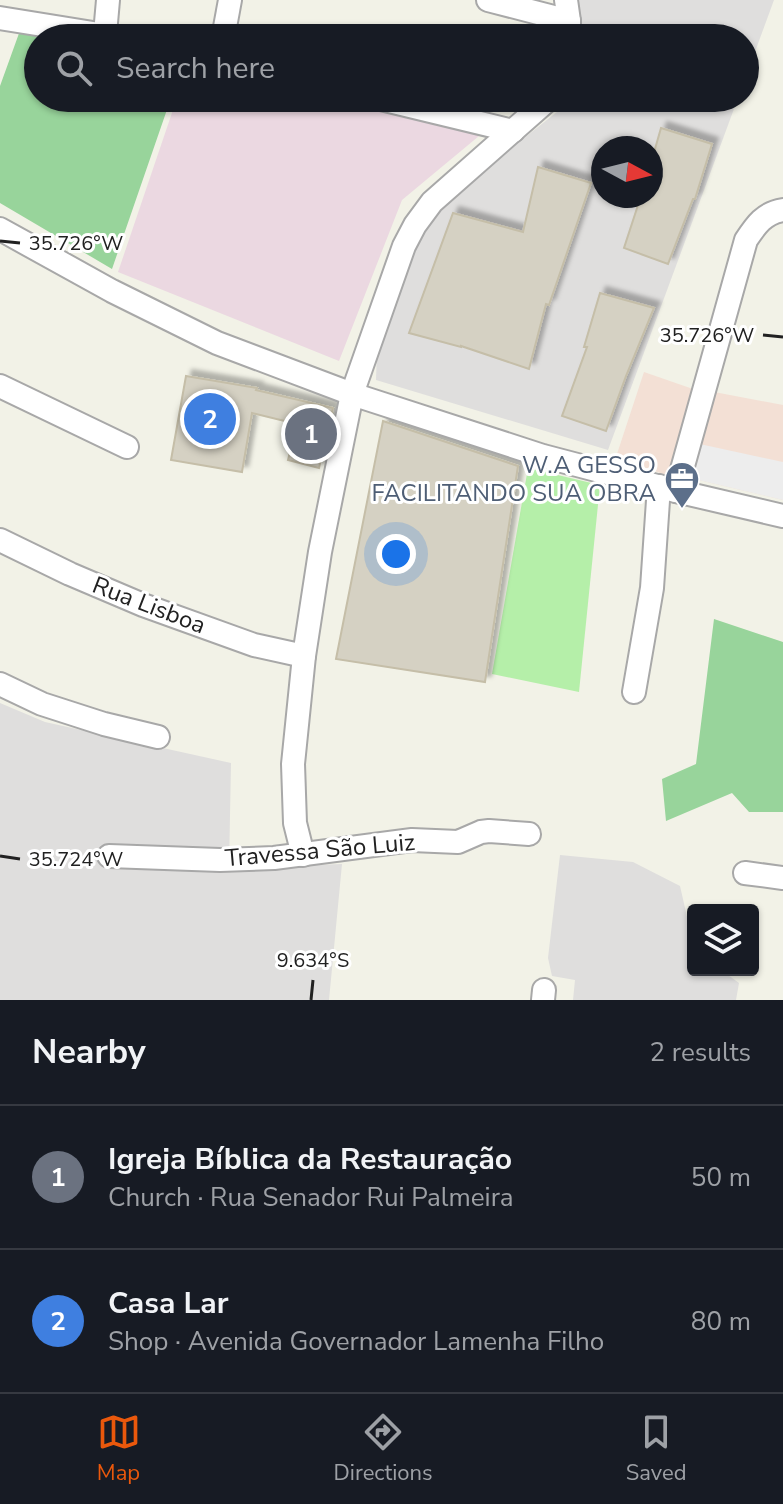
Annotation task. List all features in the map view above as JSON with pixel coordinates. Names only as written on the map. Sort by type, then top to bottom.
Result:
[{"type":"street","points":[[108,0],[112,24]]},
{"type":"street","points":[[226,24],[230,0]]},
{"type":"street","points":[[488,0],[568,20]]},
{"type":"street","points":[[0,18],[38,24]]},
{"type":"street","points":[[435,112],[513,131]]},
{"type":"street","points":[[303,855],[295,823],[293,764],[304,656],[320,552],[352,394],[404,246],[415,225],[432,202],[513,131],[540,112]]},
{"type":"street","points":[[634,692],[668,488],[746,240],[756,225],[772,212],[783,210]]},
{"type":"street","points":[[0,229],[112,291],[217,343],[352,394],[543,456],[783,516]]},
{"type":"street","points":[[0,386],[127,447]]},
{"type":"street","name":"Rua Lisboa","points":[[0,540],[143,605],[254,645],[304,656]]},
{"type":"street","points":[[0,684],[42,704],[158,737]]},
{"type":"street","name":"Travessa São Luiz","points":[[109,856],[220,860],[274,858],[412,840],[458,842],[489,831],[529,834]]},
{"type":"street","points":[[745,873],[783,878]]},
{"type":"shaded area","points":[[578,0],[774,0],[759,41],[759,24],[580,24]]},
{"type":"shaded area","points":[[172,112],[406,112],[485,131],[402,200],[339,361],[118,272]]},
{"type":"shaded area","points":[[557,112],[733,112],[608,450],[376,380],[377,349],[409,256],[446,200]]},
{"type":"shaded area","points":[[644,372],[693,389],[671,477],[616,457]]},
{"type":"shaded area","points":[[709,391],[783,405],[783,500],[686,477]]},
{"type":"shaded area","points":[[695,443],[783,462],[783,500],[686,477]]},
{"type":"shaded area","points":[[0,703],[45,722],[231,763],[229,868],[342,864],[329,1000],[0,1000]]},
{"type":"shaded area","points":[[560,855],[633,862],[680,886],[687,917],[687,976],[729,976],[739,983],[736,1000],[573,1000],[575,980],[552,976],[548,958]]},
{"type":"green space","points":[[22,25],[24,112],[166,112],[112,269],[0,203],[0,86]]},
{"type":"green space","points":[[528,468],[600,485],[579,692],[492,674]]},
{"type":"green space","points":[[714,619],[783,642],[783,812],[749,812],[732,793],[666,821],[662,779],[696,764]]},
{"type":"building","points":[[661,128],[712,144],[695,199],[668,264],[624,248],[637,208],[663,208],[663,136],[659,136]]},
{"type":"building","points":[[538,167],[591,183],[549,305],[546,304],[529,369],[461,346],[409,333],[453,213],[523,232]]},
{"type":"building","points":[[600,293],[654,308],[606,431],[562,416],[587,347],[584,347]]},
{"type":"building","points":[[186,376],[257,388],[333,408],[319,468],[288,460],[297,424],[252,413],[242,472],[171,460]]},
{"type":"building","points":[[383,421],[518,466],[485,682],[336,659]]},
{"type":"place","name":"Casa Lar","points":[[210,419]]},
{"type":"place","name":"Igreja Bíblica da Restauração","points":[[311,434]]},
{"type":"place","name":"W.A GESSO FACILITANDO SUA OBRA","points":[[682,510]]}]
